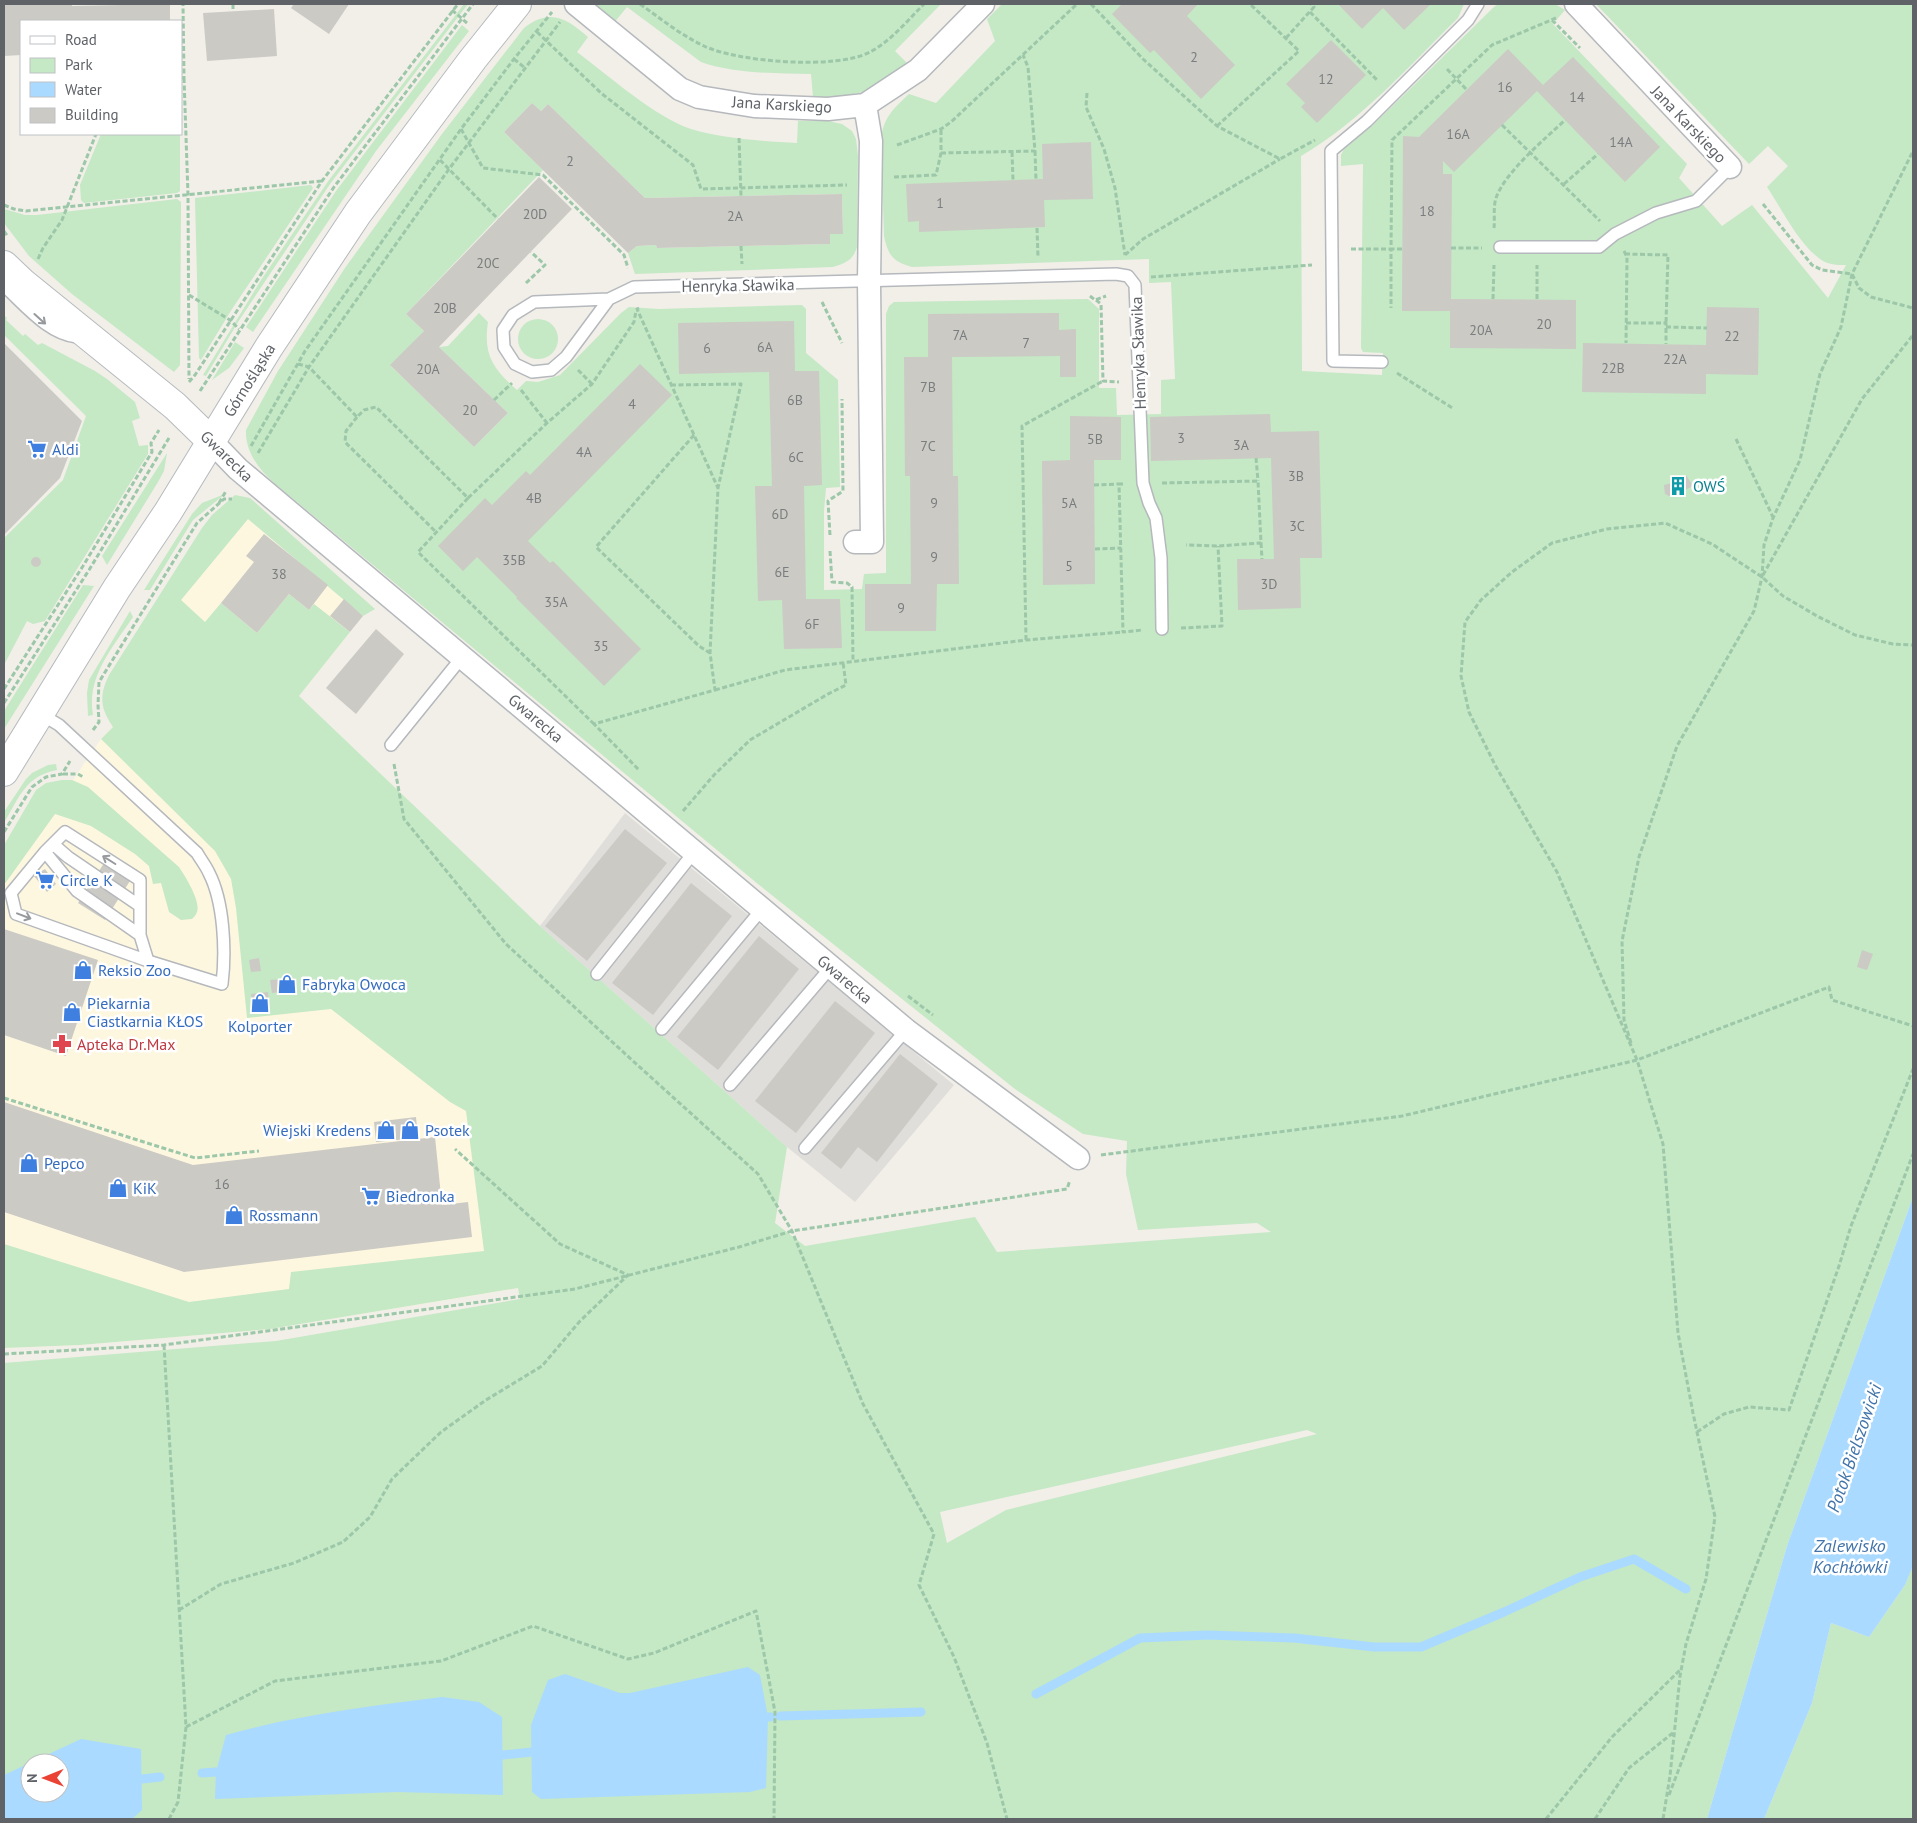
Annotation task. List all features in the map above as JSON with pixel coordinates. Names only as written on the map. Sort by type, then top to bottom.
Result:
[{"type":"street","name":"Górnośląska","points":[[4,772],[117,588],[168,512],[269,347],[358,213],[473,59],[517,4]]},
{"type":"street","name":"Jana Karskiego","points":[[570,10],[680,89],[699,97],[754,106],[828,109],[865,105],[918,70],[984,4]]},
{"type":"street","name":"Jana Karskiego","points":[[1577,5],[1730,167]]},
{"type":"street","points":[[855,542],[872,542],[869,282],[871,141],[865,105]]},
{"type":"street","name":"Gwarecka","points":[[4,265],[23,283],[180,410],[238,469],[463,656],[906,1030],[1078,1158]]},
{"type":"lane","points":[[1382,362],[1332,361],[1331,151],[1374,115],[1468,20],[1478,4]]},
{"type":"lane","name":"Jana Karskiego","points":[[1500,247],[1599,247],[1615,234],[1656,214],[1696,201],[1730,167]]},
{"type":"lane","name":"Henryka Sławika","points":[[609,299],[566,357],[551,370],[532,372],[515,364],[504,346],[504,330],[513,315],[534,302],[609,299],[634,287],[1116,274],[1128,276],[1136,285],[1143,483],[1148,503],[1156,518],[1161,558],[1162,628]]},
{"type":"lane","points":[[4,286],[48,326],[70,336],[93,338]]},
{"type":"lane","points":[[391,746],[463,656]]},
{"type":"lane","points":[[39,713],[60,725],[197,853],[210,873],[219,900],[223,948],[222,984],[148,961],[16,914],[11,893],[65,832],[140,880],[140,935],[148,961]]},
{"type":"lane","points":[[49,848],[68,857],[140,906]]},
{"type":"lane","points":[[49,848],[77,891],[140,935]]},
{"type":"lane","points":[[597,974],[695,851]]},
{"type":"lane","points":[[662,1029],[762,908]]},
{"type":"lane","points":[[730,1085],[831,967]]},
{"type":"lane","points":[[805,1148],[906,1030]]},
{"type":"path","points":[[4,703],[89,570],[180,410],[190,379],[183,4]]},
{"type":"path","points":[[233,4],[233,9]]},
{"type":"path","points":[[190,379],[322,181],[458,4]]},
{"type":"path","points":[[4,689],[83,566],[152,452],[151,443],[180,410],[239,330],[334,187],[473,4]]},
{"type":"path","points":[[640,4],[682,34],[706,47],[730,55],[812,63],[868,54],[886,42],[924,4]]},
{"type":"path","points":[[889,148],[941,129],[951,122],[1077,4]]},
{"type":"path","points":[[1091,4],[1143,60],[1217,126],[1280,159]]},
{"type":"path","points":[[1217,126],[1299,51],[1250,4]]},
{"type":"path","points":[[1286,38],[1314,7],[1311,4]]},
{"type":"path","points":[[1402,249],[1391,249],[1392,140],[1492,45],[1552,20],[1577,5]]},
{"type":"path","points":[[452,10],[462,18]]},
{"type":"path","points":[[259,451],[309,367],[449,169],[570,10]]},
{"type":"path","points":[[62,774],[99,722],[99,682],[198,524],[218,504],[305,351],[460,129],[553,11]]},
{"type":"path","points":[[1310,12],[1374,77],[1379,85]]},
{"type":"path","points":[[537,32],[601,93],[693,165],[701,189],[853,185],[870,178],[936,176],[941,153],[941,129]]},
{"type":"path","points":[[1023,55],[1028,67],[1036,180]]},
{"type":"path","points":[[1087,92],[1086,107],[1104,149],[1115,188],[1125,255]]},
{"type":"path","points":[[1500,247],[1494,248],[1497,196],[1511,174],[1565,120]]},
{"type":"path","points":[[1502,125],[1615,234],[1627,257],[1626,343]]},
{"type":"path","points":[[460,129],[484,168],[542,175],[624,255],[634,287],[637,309],[634,322],[592,384],[547,423],[468,498],[418,552],[594,724]]},
{"type":"path","points":[[37,262],[43,248],[68,208],[96,135]]},
{"type":"path","points":[[1116,274],[1125,255],[1143,239],[1323,136]]},
{"type":"path","points":[[739,138],[740,196]]},
{"type":"path","points":[[941,153],[1035,151]]},
{"type":"path","points":[[1663,1819],[1686,1644],[1706,1579],[1715,1517],[1678,1333],[1663,1144],[1624,1020],[1622,941],[1640,857],[1676,746],[1754,611],[1762,577],[1764,546],[1773,518],[1800,460],[1820,374],[1841,327],[1852,274],[1913,151]]},
{"type":"path","points":[[1012,152],[1012,180]]},
{"type":"path","points":[[1564,184],[1598,154]]},
{"type":"path","points":[[440,160],[498,219]]},
{"type":"path","points":[[4,205],[26,211],[68,208],[322,181]]},
{"type":"path","points":[[1763,204],[1812,264],[1822,270],[1852,274]]},
{"type":"path","points":[[1037,228],[1038,257]]},
{"type":"path","points":[[741,246],[742,267]]},
{"type":"path","points":[[1536,299],[1538,247]]},
{"type":"path","points":[[1625,254],[1668,255],[1666,344]]},
{"type":"path","points":[[1852,274],[1859,288],[1871,297],[1913,308]]},
{"type":"path","points":[[820,283],[822,302],[842,342],[842,352]]},
{"type":"path","points":[[189,295],[230,320],[239,330]]},
{"type":"path","points":[[1095,300],[1102,304],[1103,381]]},
{"type":"path","points":[[1626,323],[1707,328]]},
{"type":"path","points":[[1762,577],[1862,399],[1913,335]]},
{"type":"path","points":[[1382,362],[1454,409]]},
{"type":"path","points":[[298,364],[309,367],[358,418]]},
{"type":"path","points":[[494,400],[514,381]]},
{"type":"path","points":[[1026,640],[1022,426],[1103,381],[1121,382]]},
{"type":"path","points":[[671,385],[741,384],[718,488]]},
{"type":"path","points":[[830,537],[828,501],[843,491],[842,392]]},
{"type":"path","points":[[436,533],[345,442],[346,431],[364,410],[376,407],[468,498]]},
{"type":"path","points":[[694,435],[596,546],[699,646],[710,652]]},
{"type":"path","points":[[1736,439],[1773,518]]},
{"type":"path","points":[[1256,458],[1262,559]]},
{"type":"path","points":[[1094,485],[1258,481]]},
{"type":"path","points":[[1119,484],[1123,632]]},
{"type":"path","points":[[1636,1060],[1557,872],[1494,765],[1470,712],[1462,676],[1465,622],[1481,600],[1512,572],[1552,543],[1607,529],[1665,522],[1712,544],[1762,577],[1783,596],[1855,635],[1893,644],[1913,645]]},
{"type":"path","points":[[1186,546],[1261,543]]},
{"type":"path","points":[[830,546],[832,582],[848,583],[852,587],[853,661]]},
{"type":"path","points":[[715,690],[784,670],[843,662],[1026,640],[1162,628],[1222,626],[1218,546]]},
{"type":"path","points":[[1095,548],[1122,548]]},
{"type":"path","points":[[683,811],[714,775],[750,740],[846,685],[843,662]]},
{"type":"path","points":[[391,746],[404,819],[506,944],[758,1174],[792,1231],[863,1404],[934,1534],[919,1585],[954,1657],[987,1742],[1006,1819]]},
{"type":"path","points":[[4,832],[32,786],[46,777],[62,774],[78,774],[85,777]]},
{"type":"path","points":[[4,1354],[164,1345],[575,1288],[739,1247],[792,1231],[1067,1189],[1078,1158],[1402,1116],[1636,1060],[1829,986],[1832,1000],[1913,1026]]},
{"type":"path","points":[[1697,1432],[1724,1414],[1749,1407],[1789,1410],[1851,1226],[1913,1069]]},
{"type":"path","points":[[4,1098],[195,1158],[259,1151]]},
{"type":"path","points":[[455,1149],[560,1244],[628,1275]]},
{"type":"path","points":[[1666,1803],[1913,1154]]},
{"type":"path","points":[[179,1610],[221,1584],[294,1562],[343,1542],[370,1517],[392,1479],[441,1432],[486,1400],[542,1366],[580,1321],[628,1275]]},
{"type":"path","points":[[164,1345],[186,1727],[178,1802],[169,1819]]},
{"type":"path","points":[[186,1727],[275,1681],[441,1661],[533,1626],[628,1659],[654,1653],[756,1611],[775,1712],[774,1819]]},
{"type":"path","points":[[1546,1819],[1612,1737],[1682,1668]]},
{"type":"path","points":[[1595,1819],[1597,1813],[1629,1768],[1675,1732]]},
{"type":"shaded area","points":[[248,519],[363,616],[299,696],[281,709],[181,600]]},
{"type":"shaded area","points":[[113,727],[498,1101],[519,1288],[270,1329],[80,1345],[4,1348],[4,845],[36,790],[46,783],[73,780],[101,739]]},
{"type":"shaded area","points":[[625,813],[954,1085],[855,1202],[787,1147],[540,926]]},
{"type":"green space","points":[[464,4],[468,4],[330,184],[238,322],[206,376],[203,375],[261,280],[329,180]]},
{"type":"green space","points":[[589,4],[941,4],[895,51],[909,65],[891,81],[858,93],[813,97],[811,74],[741,71],[701,62],[627,7],[613,24]]},
{"type":"green space","points":[[1002,4],[1464,4],[1458,18],[1384,92],[1344,126],[1301,156],[1302,371],[1382,375],[1383,353],[1363,352],[1361,348],[1363,164],[1341,166],[1341,155],[1344,149],[1372,126],[1495,6],[1499,4],[1555,4],[1565,10],[1553,24],[1687,164],[1679,178],[1722,226],[1752,205],[1828,298],[1846,265],[1826,262],[1812,252],[1791,225],[1767,187],[1788,166],[1768,146],[1749,164],[1596,4],[1913,4],[1913,1197],[1787,1546],[1707,1819],[4,1819],[4,1363],[276,1341],[520,1299],[518,1288],[270,1329],[80,1345],[4,1348],[4,1244],[189,1302],[289,1289],[291,1272],[484,1251],[466,1111],[450,1102],[331,1009],[247,1018],[236,908],[231,879],[215,851],[101,739],[113,727],[105,714],[102,702],[102,696],[109,675],[202,528],[212,515],[235,495],[250,498],[375,609],[363,616],[248,519],[181,600],[205,622],[221,603],[257,633],[289,594],[309,610],[314,604],[350,632],[299,696],[540,926],[787,1147],[775,1223],[805,1246],[975,1217],[997,1252],[1271,1232],[1257,1223],[1138,1230],[1126,1174],[1127,1141],[1083,1134],[1015,1089],[758,884],[274,483],[254,460],[246,438],[246,430],[278,371],[345,268],[442,134],[524,28],[542,18],[558,18],[572,25],[588,37],[577,52],[648,106],[691,129],[730,137],[797,143],[798,121],[828,121],[842,124],[852,131],[856,139],[858,156],[857,247],[848,260],[833,267],[635,274],[628,253],[637,246],[656,245],[657,248],[830,244],[830,234],[843,234],[842,194],[645,198],[548,104],[541,111],[532,103],[504,132],[543,170],[406,314],[424,331],[391,366],[474,447],[508,413],[439,347],[448,346],[479,313],[488,322],[487,344],[492,360],[496,368],[517,390],[526,381],[538,382],[560,375],[629,307],[658,309],[802,305],[806,309],[806,353],[838,380],[840,487],[826,488],[824,511],[824,590],[862,589],[864,574],[886,573],[886,314],[889,306],[894,302],[1088,299],[1099,309],[1099,388],[1116,388],[1117,415],[1161,414],[1161,380],[1175,379],[1171,282],[1149,283],[1149,259],[912,267],[900,263],[892,257],[887,248],[884,236],[881,140],[887,120],[894,109],[909,94],[936,103],[995,41],[987,19]],"holes":[[[1307,1430],[1317,1434],[1006,1510],[947,1543],[940,1512]]]},
{"type":"green space","points":[[462,25],[469,31],[376,151],[253,332],[246,327],[336,191]]},
{"type":"green space","points":[[101,135],[180,135],[180,191],[177,193],[84,203],[81,200],[80,185]]},
{"type":"green space","points":[[311,185],[313,188],[232,309],[201,360],[199,358],[195,198]]},
{"type":"green space","points":[[177,199],[181,202],[180,365],[174,372],[72,294],[29,256],[4,223],[4,209],[25,215],[37,215]]},
{"type":"green space","points":[[4,315],[7,318],[6,320],[23,336],[25,334],[38,345],[42,343],[95,371],[135,402],[140,418],[132,421],[139,446],[148,445],[148,454],[45,621],[33,624],[27,621],[4,665],[4,538],[63,480],[86,416],[4,335]]},
{"type":"green space","points":[[542,319],[549,322],[555,328],[558,339],[557,347],[549,356],[542,359],[534,359],[527,356],[519,347],[518,335],[521,328],[530,320]]},
{"type":"green space","points":[[235,342],[244,348],[229,368],[212,380]]},
{"type":"green space","points":[[167,453],[164,471],[107,565],[102,556]]},
{"type":"green space","points":[[225,494],[193,520],[150,590],[144,590],[192,514],[202,503]]},
{"type":"green space","points":[[83,585],[94,586],[4,729],[4,711]]},
{"type":"green space","points":[[130,611],[133,617],[110,651],[97,675],[93,688],[93,715],[88,716],[87,693],[89,680]]},
{"type":"green space","points":[[56,764],[57,770],[37,777],[24,789],[4,823],[4,812],[26,779],[32,773],[48,765]]},
{"type":"green space","points":[[72,780],[88,787],[179,867],[197,902],[197,912],[192,919],[181,920],[169,912],[161,883],[153,884],[149,866],[135,854],[91,826],[55,814],[4,885],[4,845],[36,790],[46,783]]},
{"type":"green space","points":[[1913,1566],[1913,1819],[1764,1819],[1812,1703],[1831,1623],[1869,1637],[1905,1585]]},
{"type":"water","name":"Zalewisko Kochłówki","points":[[1913,1197],[1913,1566],[1905,1585],[1869,1637],[1831,1623],[1812,1703],[1764,1819],[1707,1819],[1787,1546]]},
{"type":"water","points":[[748,1667],[760,1675],[768,1717],[766,1788],[750,1792],[541,1799],[532,1792],[531,1725],[548,1680],[565,1674],[620,1693],[630,1693]]},
{"type":"water","points":[[442,1697],[479,1702],[502,1717],[503,1795],[397,1792],[215,1799],[216,1772],[226,1735],[306,1717]]},
{"type":"water","points":[[81,1739],[141,1749],[142,1810],[132,1819],[4,1819],[4,1775],[20,1768],[20,1803],[70,1803],[70,1753],[51,1753]]},
{"type":"building","points":[[4,4],[72,4],[72,6],[170,4],[170,20],[20,20],[20,55],[4,56]]},
{"type":"building","points":[[294,4],[349,4],[329,34],[291,8]]},
{"type":"building","points":[[1122,4],[1198,4],[1187,16],[1235,65],[1201,99],[1154,50],[1150,53],[1112,14]]},
{"type":"building","points":[[1338,4],[1431,4],[1404,30],[1383,8],[1362,29]]},
{"type":"building","points":[[274,9],[277,56],[207,61],[203,13]]},
{"type":"building","points":[[1331,40],[1366,75],[1317,123],[1301,107],[1305,103],[1286,84]]},
{"type":"building","points":[[1508,49],[1543,85],[1573,57],[1660,147],[1625,182],[1537,91],[1454,172],[1443,161],[1443,174],[1452,174],[1451,299],[1576,300],[1576,349],[1450,348],[1450,311],[1402,311],[1403,136],[1419,137]]},
{"type":"building","points":[[532,103],[541,111],[548,104],[645,198],[842,194],[843,234],[830,234],[830,244],[657,248],[656,245],[637,246],[628,253],[504,132]]},
{"type":"building","points":[[1091,142],[1093,199],[1044,200],[1045,227],[919,232],[919,221],[908,222],[906,184],[1043,179],[1042,144]]},
{"type":"building","points":[[539,177],[572,209],[439,347],[508,413],[474,447],[390,365],[424,331],[406,314]]},
{"type":"building","points":[[1707,307],[1759,308],[1758,375],[1706,374],[1706,394],[1582,392],[1583,343],[1706,345]]},
{"type":"building","points":[[1059,313],[1059,330],[1076,329],[1076,377],[1060,377],[1060,356],[952,357],[953,476],[958,476],[959,584],[937,584],[936,631],[865,631],[865,584],[911,584],[910,476],[905,476],[904,357],[928,357],[928,314]]},
{"type":"building","points":[[794,321],[795,371],[819,371],[822,485],[804,486],[806,599],[840,599],[842,648],[784,649],[782,600],[758,601],[755,486],[772,486],[769,372],[679,374],[678,323]]},
{"type":"building","name":"Aldi","points":[[4,343],[82,421],[60,478],[4,535]]},
{"type":"building","points":[[640,364],[672,395],[528,541],[550,563],[553,561],[641,649],[604,686],[477,557],[463,571],[438,546],[485,498],[492,505],[526,471],[530,475]]},
{"type":"building","points":[[1270,414],[1271,432],[1319,431],[1322,558],[1300,558],[1301,608],[1238,610],[1237,559],[1274,559],[1271,458],[1151,461],[1150,417]]},
{"type":"building","points":[[1070,416],[1121,417],[1121,460],[1094,460],[1095,584],[1043,585],[1042,461],[1070,460]]},
{"type":"building","name":"OWŚ","points":[[1686,475],[1693,486],[1677,494],[1669,496],[1665,494],[1664,485],[1676,482]]},
{"type":"building","points":[[264,534],[328,585],[309,610],[289,594],[257,633],[221,603],[254,562],[246,556]]},
{"type":"building","points":[[34,557],[38,557],[41,562],[40,566],[34,567],[31,564],[31,560]]},
{"type":"building","points":[[344,599],[363,616],[350,632],[330,616]]},
{"type":"building","points":[[376,629],[404,654],[356,714],[326,688]]},
{"type":"building","points":[[625,829],[667,863],[587,961],[545,926]]},
{"type":"building","points":[[110,854],[137,870],[105,920],[78,903]]},
{"type":"building","name":"Circle K","points":[[45,869],[56,884],[47,892],[34,876]]},
{"type":"building","points":[[691,883],[732,916],[653,1015],[612,983]]},
{"type":"building","points":[[4,929],[98,960],[66,1056],[4,1035]]},
{"type":"building","points":[[759,936],[799,969],[718,1070],[677,1037]]},
{"type":"building","points":[[1862,950],[1873,954],[1867,970],[1857,967]]},
{"type":"building","points":[[259,958],[261,971],[251,972],[249,960]]},
{"type":"building","points":[[296,978],[297,990],[272,993],[270,980]]},
{"type":"building","points":[[268,992],[270,1010],[253,1012],[251,994]]},
{"type":"building","points":[[835,1001],[875,1033],[796,1133],[755,1101]]},
{"type":"building","points":[[900,1054],[938,1084],[877,1162],[858,1147],[841,1169],[821,1153]]},
{"type":"building","points":[[4,1102],[193,1165],[435,1137],[442,1205],[468,1202],[472,1237],[184,1272],[4,1212]]},
{"type":"building","points":[[416,1117],[418,1138],[376,1142],[374,1122]]},
{"type":"waterway","points":[[1036,1694],[1140,1638],[1208,1635],[1294,1638],[1374,1647],[1421,1647],[1580,1577],[1634,1559],[1686,1589]]},
{"type":"waterway","points":[[780,1716],[921,1712]]},
{"type":"waterway","points":[[502,1755],[532,1752]]},
{"type":"waterway","points":[[202,1773],[216,1772]]},
{"type":"waterway","points":[[142,1779],[160,1777]]},
{"type":"place","name":"Aldi","points":[[37,449]]},
{"type":"place","name":"OWŚ","points":[[1678,486]]},
{"type":"place","name":"Circle K","points":[[45,880]]},
{"type":"place","name":"Reksio Zoo","points":[[83,970]]},
{"type":"place","name":"Fabryka Owoca","points":[[287,984]]},
{"type":"place","name":"Kolporter","points":[[260,1003]]},
{"type":"place","name":"Piekarnia Ciastkarnia KŁOS","points":[[72,1012]]},
{"type":"place","name":"Apteka Dr.Max","points":[[62,1044]]},
{"type":"place","name":"Wiejski Kredens","points":[[386,1130]]},
{"type":"place","name":"Psotek","points":[[410,1130]]},
{"type":"place","name":"Pepco","points":[[29,1163]]},
{"type":"place","name":"KiK","points":[[118,1188]]},
{"type":"place","name":"Biedronka","points":[[371,1196]]},
{"type":"place","name":"Rossmann","points":[[234,1215]]},
{"type":"water label","name":"Potok Bielszowicki","points":[[1854,1448]]}]
